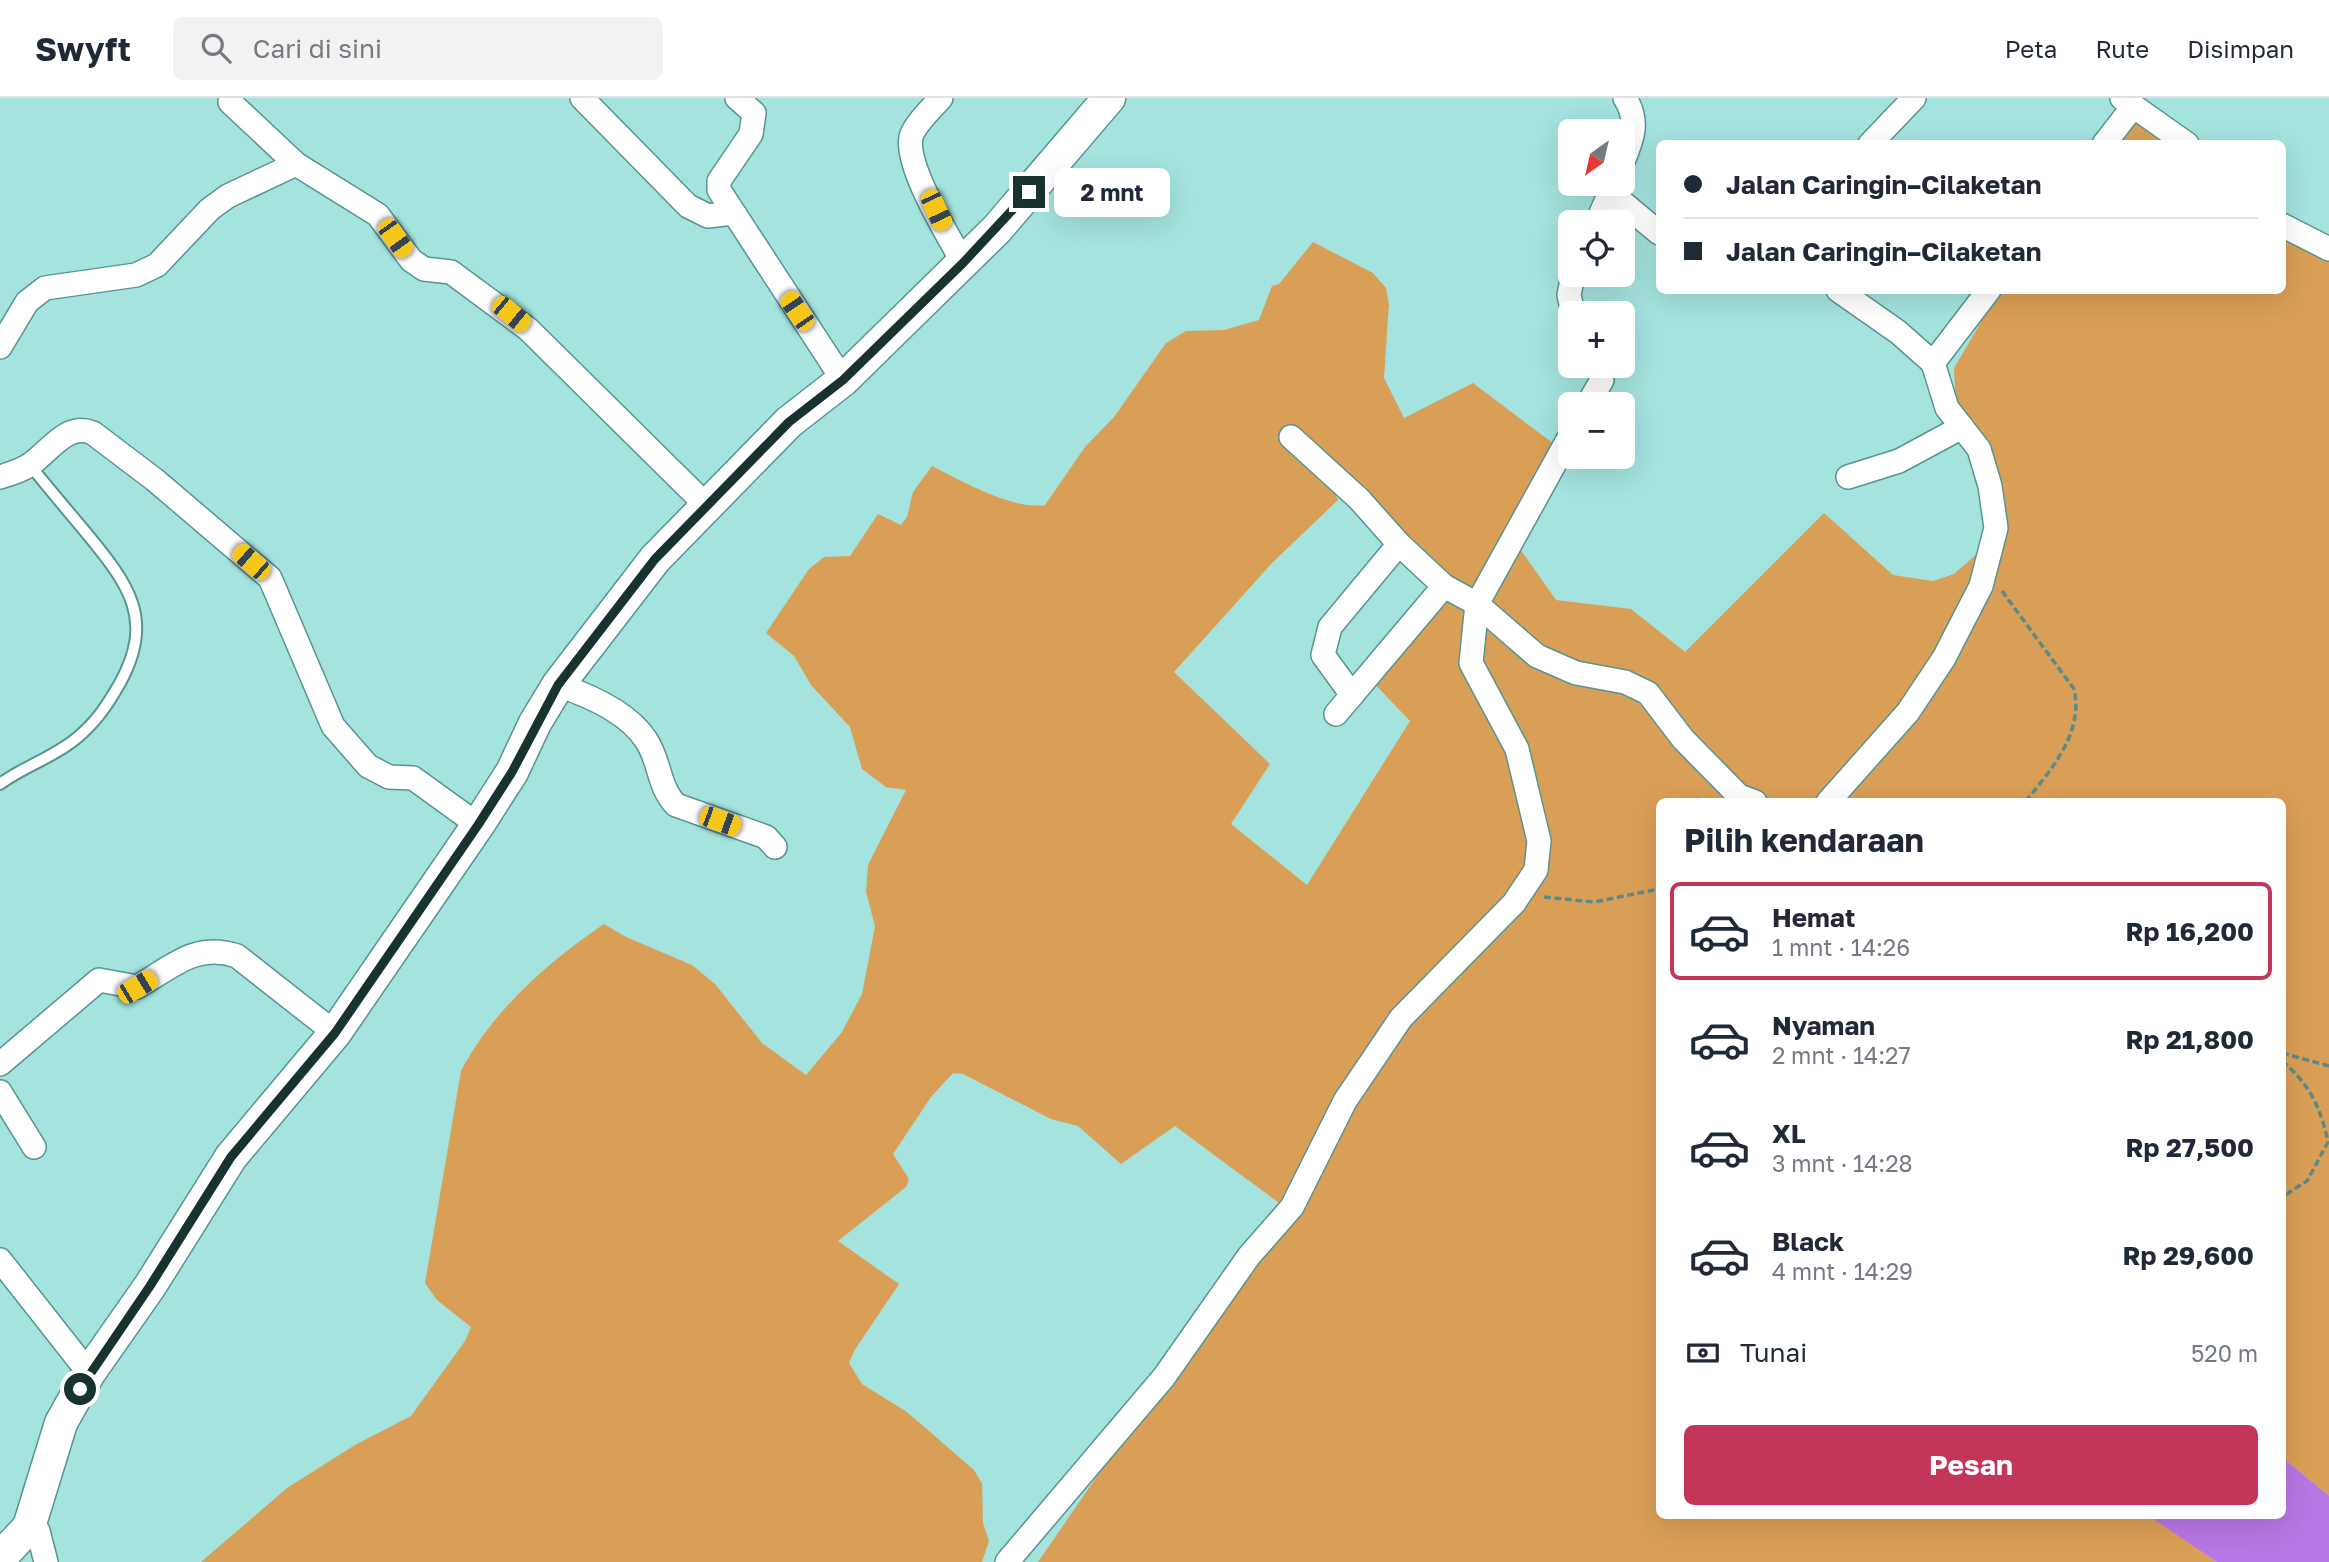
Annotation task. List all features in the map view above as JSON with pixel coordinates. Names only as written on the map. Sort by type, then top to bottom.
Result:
[{"type":"street","points":[[582,98],[688,206],[708,216],[733,213]]},
{"type":"street","points":[[737,98],[754,113],[755,126],[719,181],[719,190],[843,380]]},
{"type":"street","points":[[941,98],[911,136],[911,151],[916,168],[963,263]]},
{"type":"street","points":[[0,1558],[29,1527],[61,1423],[89,1373],[150,1286],[231,1157],[335,1033],[478,825],[512,772],[558,685],[655,559],[789,422],[843,380],[997,229],[1109,98]]},
{"type":"street","points":[[1625,98],[1633,111],[1634,119]]},
{"type":"street","points":[[1874,140],[1914,98]]},
{"type":"street","points":[[230,102],[296,164],[378,215],[411,260],[424,269],[451,272],[528,329],[707,506]]},
{"type":"street","points":[[2106,140],[2127,103],[2181,140]]},
{"type":"street","points":[[0,347],[27,302],[44,288],[136,275],[157,265],[210,208],[228,196],[296,164]]},
{"type":"street","points":[[1620,196],[1656,230]]},
{"type":"street","points":[[2286,227],[2329,249]]},
{"type":"street","points":[[1832,798],[1908,712],[1944,658],[1981,586],[1990,561],[1996,528],[1990,486],[1979,450],[1947,408],[1933,363],[1898,332],[1844,294]]},
{"type":"street","points":[[1933,363],[1986,294]]},
{"type":"street","points":[[1848,477],[1899,461],[1962,427]]},
{"type":"street","points":[[0,477],[30,466],[72,430],[82,429],[155,480],[270,578],[333,726],[368,766],[389,777],[413,778],[478,825]]},
{"type":"street","points":[[1291,437],[1359,499],[1399,544],[1444,586],[1477,604],[1537,656],[1576,673],[1625,682],[1648,693],[1692,749],[1739,796],[1744,798]]},
{"type":"street","points":[[1007,1562],[1164,1377],[1249,1256],[1292,1207],[1345,1101],[1401,1018],[1514,903],[1536,870],[1539,841],[1517,749],[1471,663],[1477,604],[1558,458]]},
{"type":"street","points":[[1352,695],[1323,655],[1325,637],[1330,627],[1399,544]]},
{"type":"street","points":[[1336,713],[1444,586]]},
{"type":"street","points":[[558,685],[589,695],[627,721],[646,740],[667,796],[676,804],[765,837],[775,847]]},
{"type":"street","points":[[0,1065],[99,980],[137,987],[199,951],[218,949],[237,956],[335,1033]]},
{"type":"street","points":[[0,1092],[34,1147]]},
{"type":"street","points":[[0,1260],[89,1373]]},
{"type":"street","points":[[38,1531],[46,1562]]},
{"type":"lane","points":[[0,784],[76,739],[103,713],[131,663],[136,642],[137,621],[131,595],[118,571],[30,466]]},
{"type":"path","points":[[1990,561],[1997,584],[2074,689],[2077,702],[2067,744],[2028,798]]},
{"type":"path","points":[[1514,903],[1547,896],[1594,902],[1656,890]]},
{"type":"path","points":[[2286,1054],[2329,1066]]},
{"type":"path","points":[[2286,1064],[2300,1076],[2321,1110],[2328,1142],[2307,1181],[2286,1194]]},
{"type":"shaded area","points":[[2139,114],[2173,140],[2118,140]]},
{"type":"shaded area","points":[[2286,225],[2329,258],[2329,1496],[2286,1460],[2286,798],[1656,798],[1656,1519],[2154,1519],[2217,1562],[1038,1562],[1283,1206],[1175,1126],[1121,1164],[1078,1126],[1051,1119],[963,1074],[953,1073],[931,1097],[893,1154],[909,1179],[906,1187],[838,1241],[899,1284],[854,1351],[849,1363],[862,1384],[907,1412],[974,1470],[982,1483],[983,1523],[989,1541],[982,1562],[201,1562],[287,1488],[355,1445],[411,1416],[465,1341],[471,1327],[437,1300],[425,1283],[461,1071],[505,1008],[563,954],[604,924],[626,937],[692,965],[715,984],[762,1043],[806,1075],[842,1032],[862,994],[875,926],[866,892],[868,865],[906,790],[886,787],[862,769],[850,727],[811,685],[794,656],[766,633],[809,569],[824,557],[850,556],[878,514],[901,525],[907,517],[913,492],[932,466],[1003,499],[1045,505],[1085,447],[1114,417],[1166,343],[1186,331],[1224,330],[1259,320],[1272,286],[1279,284],[1313,242],[1373,273],[1386,288],[1389,304],[1384,378],[1404,418],[1473,383],[1558,447],[1513,539],[1556,600],[1631,609],[1685,652],[1824,513],[1893,575],[1933,581],[1954,574],[1989,543],[2004,513],[1956,412],[1954,368],[1997,294],[2286,294]],"holes":[[[1328,478],[1446,593],[1366,675],[1410,721],[1307,885],[1231,824],[1270,764],[1174,672],[1272,563],[1338,500]]]},
{"type":"shaded area","points":[[2286,1460],[2329,1496],[2329,1562],[2217,1562],[2153,1519],[2286,1519]]},
{"type":"route","points":[[80,1389],[150,1286],[231,1157],[335,1033],[512,772],[558,685],[655,559],[789,422],[843,380],[963,263],[1029,192]]}]
